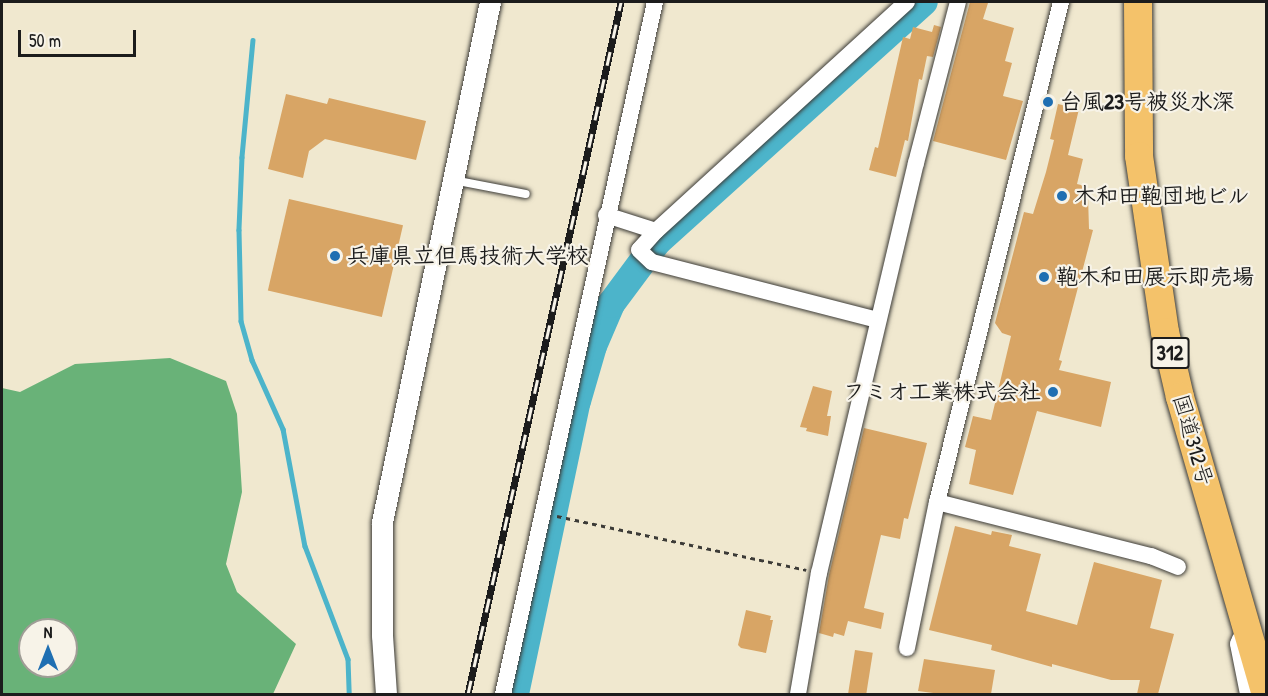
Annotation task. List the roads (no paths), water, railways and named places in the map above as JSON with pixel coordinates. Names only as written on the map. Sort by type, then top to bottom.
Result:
[{"type":"highway","name":"国道312号","points":[[1138,2],[1139,156],[1163,321],[1183,407],[1266,694]]},
{"type":"street","points":[[386,694],[382,635],[382,522],[490,2]]},
{"type":"street","points":[[503,694],[654,2]]},
{"type":"street","points":[[878,320],[646,257],[639,250],[656,231],[907,2]]},
{"type":"street","points":[[798,694],[819,573],[878,320],[958,2]]},
{"type":"street","points":[[907,648],[937,502],[1061,2]]},
{"type":"street","points":[[606,215],[656,231]]},
{"type":"street","points":[[937,502],[1151,556],[1178,567]]},
{"type":"street","points":[[1246,625],[1238,644],[1248,694]]},
{"type":"lane","points":[[452,180],[526,194]]},
{"type":"waterway","points":[[515,694],[577,401],[593,346],[611,304],[657,242],[924,2]]},
{"type":"waterway","points":[[253,40],[242,157],[239,230],[241,321],[252,360],[283,429],[305,546],[348,659],[349,694]]},
{"type":"railway","points":[[468,694],[621,2]]},
{"type":"place","name":"台風23号被災水深","points":[[1048,102]]},
{"type":"place","name":"木和田鞄団地ビル","points":[[1062,196]]},
{"type":"place","name":"兵庫県立但馬技術大学校","points":[[335,256]]},
{"type":"place","name":"鞄木和田展示即売場","points":[[1044,277]]},
{"type":"place","name":"フミオ工業株式会社","points":[[1053,392]]}]
